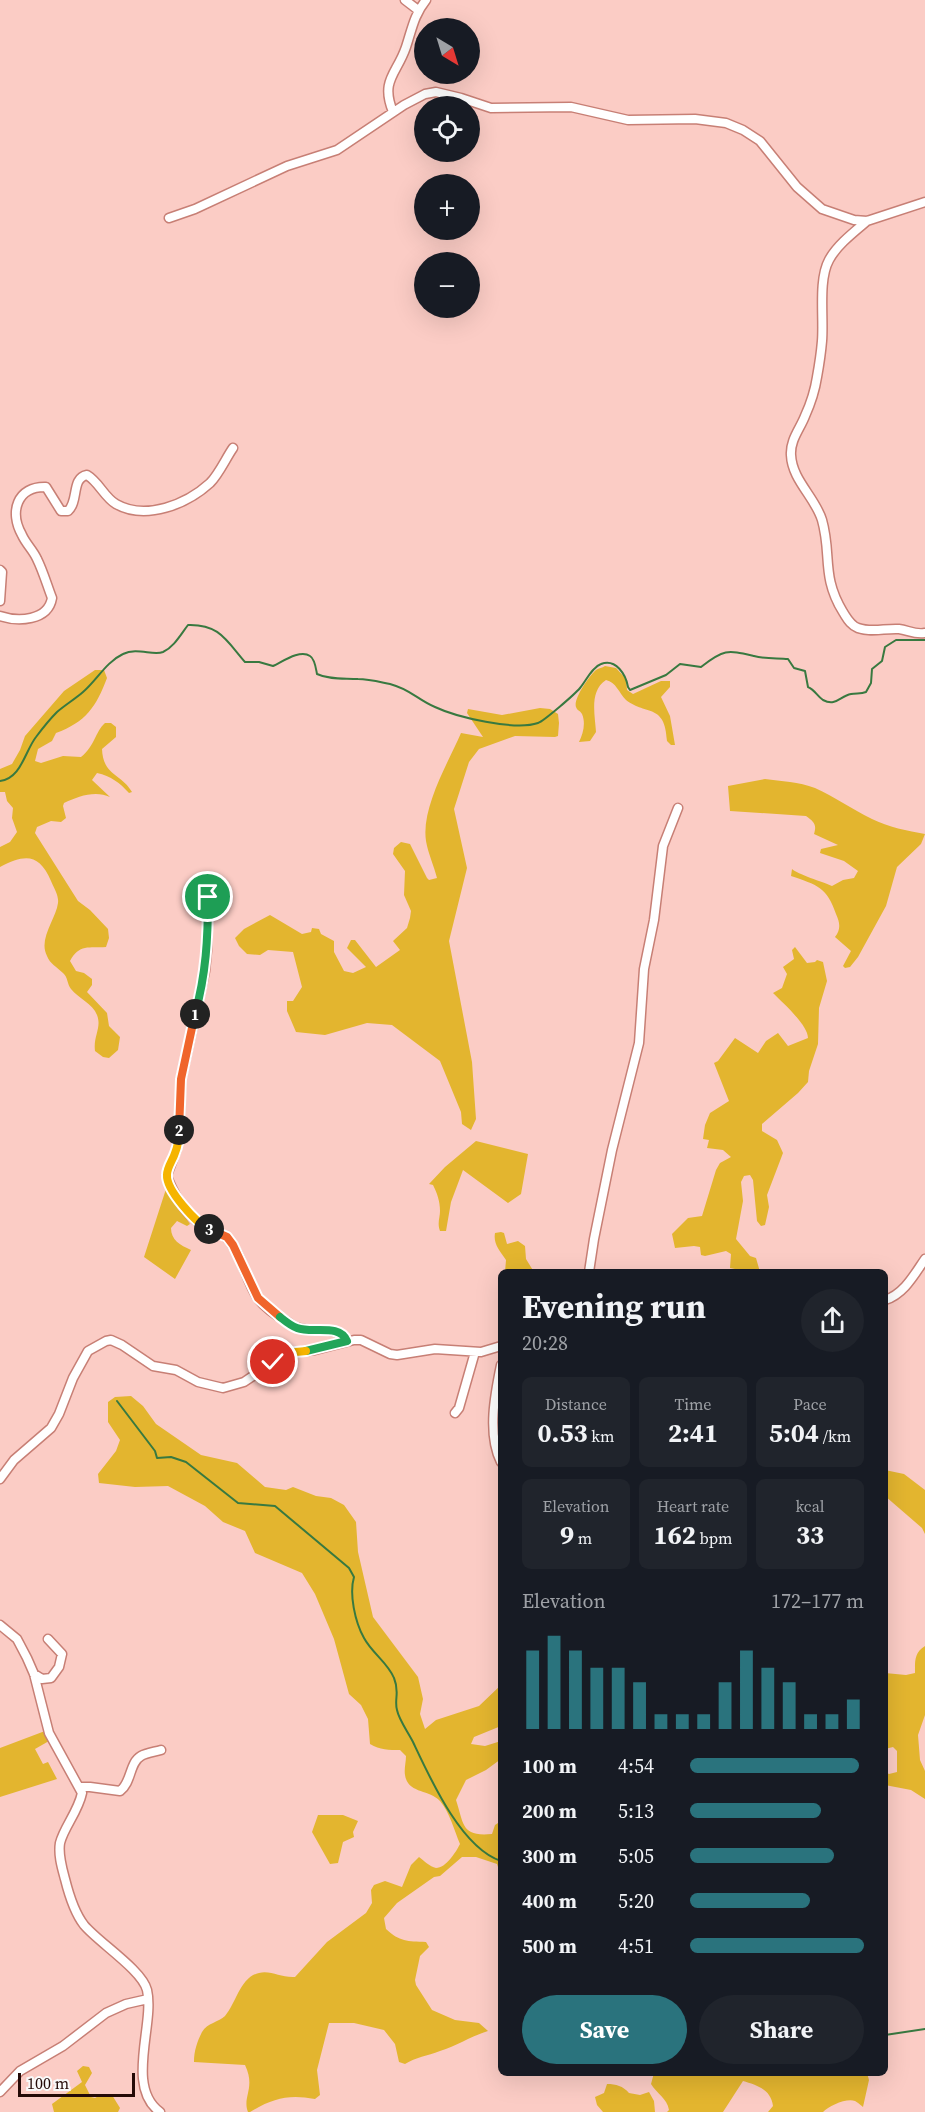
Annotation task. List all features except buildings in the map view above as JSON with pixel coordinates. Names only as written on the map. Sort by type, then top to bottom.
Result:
[{"type":"street","points":[[405,0],[418,10]]},
{"type":"street","points":[[393,112],[387,98],[389,81],[406,48],[418,10],[426,0]]},
{"type":"street","points":[[169,218],[195,209],[287,166],[337,150],[393,112],[425,94],[436,92],[491,108],[571,107],[628,120],[695,119],[726,123],[760,141],[797,188],[822,209],[854,220],[867,221],[925,202]]},
{"type":"street","points":[[867,221],[829,259],[825,271],[822,342],[817,380],[805,417],[795,434],[791,452],[802,486],[816,504],[821,518],[826,539],[829,581],[838,604],[851,624],[868,630],[899,629],[916,634],[925,633]]},
{"type":"street","points":[[0,616],[38,617],[47,610],[52,598],[37,557],[21,534],[17,520],[17,502],[24,493],[46,487],[58,507],[66,512],[73,506],[80,478],[87,475],[116,504],[131,510],[151,511],[180,501],[211,482],[233,448]]},
{"type":"street","points":[[0,570],[0,601]]},
{"type":"street","points":[[589,1269],[612,1150],[639,1043],[644,969],[654,920],[663,846],[678,808]]},
{"type":"street","points":[[208,897],[206,961],[183,1062],[179,1136],[167,1175],[169,1182],[189,1213],[204,1226],[227,1237],[262,1304],[297,1328],[312,1331],[331,1330],[343,1335],[347,1341]]},
{"type":"street","points":[[888,1298],[897,1294],[909,1282],[925,1259]]},
{"type":"street","points":[[0,1479],[14,1460],[51,1428],[73,1378],[88,1351],[99,1343],[111,1341],[122,1345],[153,1366],[176,1370],[198,1382],[223,1388],[243,1382],[286,1353],[315,1350],[347,1341],[361,1340],[397,1355],[435,1349],[475,1352],[498,1348]]},
{"type":"street","points":[[455,1413],[459,1408],[475,1352]]},
{"type":"street","points":[[498,1389],[494,1422],[498,1456]]},
{"type":"street","points":[[0,1625],[17,1639],[34,1674],[50,1733],[82,1794],[81,1802],[60,1843],[62,1868],[68,1893],[83,1924],[145,1984],[148,1999],[142,2071],[149,2098],[160,2112]]},
{"type":"street","points":[[34,1674],[42,1679],[51,1678],[62,1661],[62,1654],[48,1639]]},
{"type":"street","points":[[79,1787],[120,1791],[128,1783],[137,1759],[161,1750]]},
{"type":"street","points":[[0,2092],[20,2071],[63,2046],[106,2013],[126,2004],[148,1999]]},
{"type":"shaded area","points":[[605,666],[616,668],[626,679],[627,690],[633,694],[661,681],[670,681],[670,687],[661,697],[670,716],[675,745],[667,741],[666,729],[659,716],[626,700],[615,685],[606,680],[597,690],[595,697],[596,732],[590,741],[579,742],[584,721],[576,707],[577,699],[593,673]]},
{"type":"shaded area","points":[[95,670],[104,670],[107,678],[94,705],[75,724],[56,733],[52,741],[38,749],[35,761],[41,763],[63,756],[81,757],[105,723],[111,723],[116,727],[116,737],[102,749],[103,758],[109,770],[132,792],[129,793],[115,780],[97,773],[92,780],[110,797],[99,794],[87,795],[64,803],[66,818],[61,822],[51,821],[37,827],[35,833],[78,901],[108,929],[109,938],[106,947],[81,949],[70,961],[76,971],[92,979],[92,985],[87,992],[107,1013],[109,1026],[120,1037],[118,1050],[109,1058],[95,1051],[99,1024],[95,1011],[71,989],[65,975],[47,956],[46,936],[57,909],[58,900],[46,872],[36,861],[24,858],[0,867],[0,847],[10,842],[17,832],[12,818],[13,808],[7,801],[5,792],[0,792],[0,769],[12,764],[25,736],[64,691]]},
{"type":"shaded area","points":[[540,708],[550,709],[558,714],[558,736],[515,736],[479,749],[469,762],[454,809],[467,868],[449,941],[472,1062],[476,1119],[471,1130],[462,1124],[461,1112],[440,1061],[392,1025],[367,1023],[325,1035],[296,1032],[287,1011],[287,1001],[293,1001],[302,987],[293,952],[268,950],[260,955],[247,954],[235,938],[244,929],[270,915],[302,934],[311,932],[312,928],[319,929],[321,934],[334,941],[334,952],[344,971],[353,973],[366,967],[347,948],[351,940],[355,940],[376,967],[400,950],[393,941],[407,928],[411,911],[404,895],[405,871],[393,854],[394,848],[401,842],[410,844],[427,878],[429,880],[437,878],[426,841],[428,814],[431,800],[461,733],[483,737],[467,713],[468,709],[502,715]]},
{"type":"shaded area","points":[[765,779],[815,788],[878,822],[925,834],[921,844],[897,867],[886,906],[858,957],[850,967],[843,966],[851,951],[835,937],[839,923],[829,898],[820,888],[791,876],[792,869],[832,886],[843,880],[854,878],[858,871],[844,861],[820,853],[821,849],[838,845],[814,834],[814,824],[806,816],[730,811],[728,786]]},
{"type":"shaded area","points":[[795,947],[807,963],[817,960],[823,962],[827,981],[819,1008],[818,1044],[809,1071],[808,1082],[762,1124],[762,1131],[777,1140],[783,1153],[767,1195],[769,1207],[765,1225],[761,1226],[757,1221],[753,1180],[750,1175],[744,1176],[741,1182],[743,1201],[736,1239],[750,1256],[756,1258],[759,1269],[735,1269],[730,1268],[731,1254],[726,1251],[705,1256],[701,1255],[700,1247],[675,1248],[672,1234],[688,1218],[702,1216],[716,1170],[720,1163],[731,1157],[723,1150],[707,1148],[709,1140],[703,1139],[710,1113],[729,1101],[714,1063],[735,1038],[758,1053],[766,1041],[778,1033],[788,1046],[808,1038],[800,1021],[773,993],[782,988],[787,974],[783,967],[794,959],[792,950]]},
{"type":"shaded area","points":[[476,1141],[528,1154],[521,1194],[508,1203],[463,1170],[451,1202],[446,1231],[440,1231],[439,1200],[433,1185],[429,1184]]},
{"type":"shaded area","points":[[166,1189],[190,1224],[187,1226],[177,1221],[171,1228],[177,1242],[191,1250],[175,1279],[144,1257]]},
{"type":"shaded area","points":[[495,1233],[504,1233],[507,1244],[518,1241],[525,1246],[526,1259],[532,1269],[505,1269],[506,1260],[497,1247]]},
{"type":"shaded area","points":[[131,1396],[143,1406],[156,1424],[201,1455],[237,1463],[265,1487],[286,1490],[293,1487],[316,1496],[331,1498],[344,1505],[356,1522],[358,1552],[373,1617],[418,1677],[423,1699],[420,1714],[425,1729],[436,1720],[479,1706],[498,1688],[498,1727],[474,1737],[471,1744],[485,1746],[498,1742],[498,1761],[466,1780],[456,1800],[465,1827],[469,1831],[492,1834],[498,1823],[498,1867],[497,1864],[476,1857],[462,1857],[440,1876],[434,1877],[397,1903],[384,1918],[386,1929],[395,1936],[409,1941],[426,1942],[429,1947],[420,1956],[415,1980],[432,2010],[455,2020],[479,2023],[488,2031],[405,2064],[399,2062],[395,2044],[384,2030],[354,2023],[329,2023],[317,2070],[320,2095],[315,2099],[281,2098],[250,2112],[247,2107],[249,2080],[245,2065],[194,2062],[196,2047],[202,2032],[225,2016],[247,1980],[263,1972],[295,1977],[327,1942],[366,1913],[372,1903],[371,1890],[374,1885],[385,1881],[402,1887],[411,1865],[419,1857],[431,1866],[440,1867],[450,1859],[460,1844],[449,1816],[440,1801],[414,1788],[407,1781],[406,1756],[400,1750],[381,1749],[370,1744],[368,1719],[361,1705],[349,1694],[334,1639],[315,1594],[302,1573],[255,1553],[245,1531],[223,1522],[205,1506],[168,1486],[135,1487],[99,1483],[98,1474],[116,1451],[120,1440],[108,1422],[108,1402],[115,1397]]},
{"type":"shaded area","points":[[888,1471],[904,1474],[925,1490],[925,1534],[922,1528],[888,1499]]},
{"type":"shaded area","points":[[925,1646],[925,1715],[918,1735],[920,1760],[925,1771],[925,1799],[911,1790],[888,1786],[888,1774],[897,1772],[897,1751],[893,1747],[888,1748],[888,1673],[906,1675],[915,1673],[915,1661]]},
{"type":"shaded area","points":[[45,1731],[49,1741],[35,1749],[43,1764],[48,1762],[57,1779],[0,1797],[0,1748]]},
{"type":"shaded area","points":[[318,1815],[343,1815],[358,1821],[353,1832],[354,1837],[343,1842],[338,1863],[330,1864],[312,1832]]},
{"type":"shaded area","points":[[83,2066],[89,2067],[92,2073],[85,2085],[91,2097],[112,2095],[120,2108],[118,2112],[54,2112],[52,2104],[82,2082],[77,2071]]},
{"type":"shaded area","points":[[653,2076],[868,2076],[869,2080],[863,2107],[851,2100],[838,2103],[823,2112],[768,2112],[773,2106],[769,2095],[753,2084],[743,2081],[723,2112],[667,2112],[669,2110],[666,2102],[651,2084]]},
{"type":"shaded area","points":[[607,2084],[619,2086],[629,2093],[640,2095],[649,2092],[654,2101],[655,2112],[603,2112],[597,2105],[595,2097],[604,2093]]},
{"type":"waterway","points":[[0,781],[7,779],[18,770],[32,743],[54,715],[83,692],[117,657],[128,652],[163,652],[174,644],[188,625],[199,625],[215,630],[227,640],[245,662],[259,662],[273,666],[296,655],[306,654],[313,659],[317,674],[322,676],[390,684],[445,711],[471,719],[515,725],[528,725],[541,721],[577,691],[589,674],[601,664],[616,665],[630,690],[666,675],[680,664],[701,667],[715,657],[731,652],[762,658],[788,659],[794,668],[805,671],[808,687],[823,700],[831,702],[847,695],[866,692],[871,683],[872,669],[882,661],[885,647],[896,640],[925,640]]},
{"type":"waterway","points":[[117,1401],[155,1451],[157,1458],[171,1457],[186,1462],[238,1503],[275,1506],[349,1568],[354,1577],[353,1600],[358,1624],[367,1643],[394,1678],[397,1687],[398,1714],[428,1774],[460,1827],[486,1854],[498,1860]]},
{"type":"waterway","points":[[888,2035],[925,2029]]},
{"type":"route","points":[[208,897],[205,971],[183,1062],[179,1136],[167,1175],[176,1195],[196,1221],[227,1237],[233,1245],[248,1280],[262,1304],[292,1326],[312,1331],[331,1330],[343,1335],[347,1341],[315,1350],[286,1353],[273,1362]]}]
